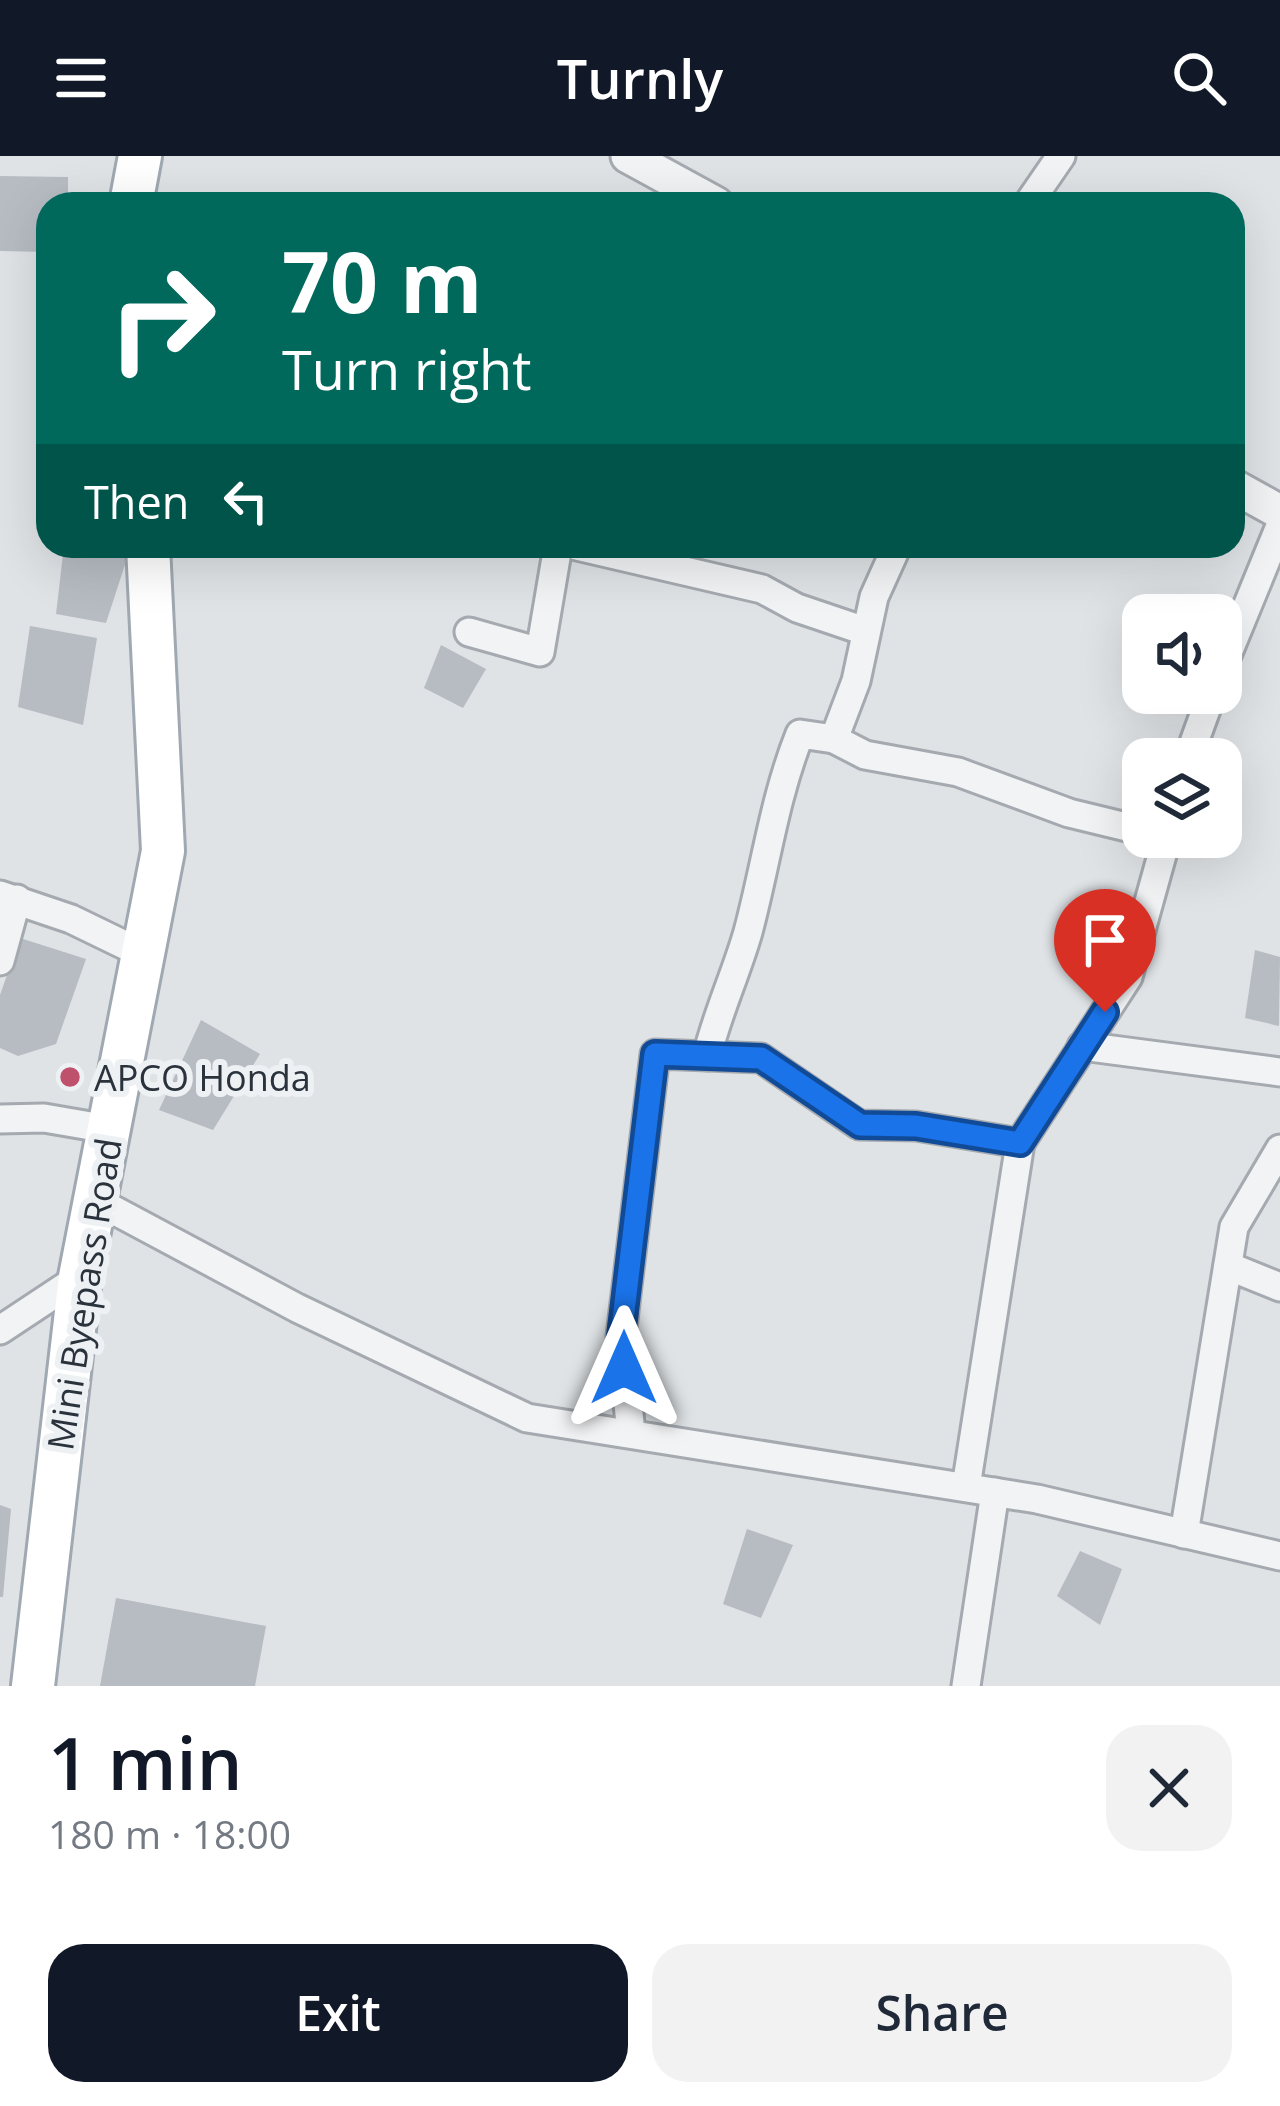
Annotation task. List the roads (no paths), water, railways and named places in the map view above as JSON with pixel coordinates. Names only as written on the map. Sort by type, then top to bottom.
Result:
[{"type":"main road","points":[[133,192],[140,156]]},
{"type":"main road","name":"Mini Byepass Road","points":[[33,1686],[80,1277],[139,952],[163,851],[149,558]]},
{"type":"street","points":[[628,156],[684,192]]},
{"type":"street","points":[[1036,192],[1061,156]]},
{"type":"street","points":[[1245,493],[1280,512]]},
{"type":"street","points":[[1242,619],[1280,526]]},
{"type":"street","points":[[470,632],[541,652],[556,558]]},
{"type":"street","points":[[629,558],[762,589],[797,608],[865,631]]},
{"type":"street","points":[[834,739],[856,681],[865,631],[892,558]]},
{"type":"street","points":[[706,1056],[749,927],[777,796],[800,734],[834,739],[866,755],[958,772],[1069,813],[1122,827]]},
{"type":"street","points":[[966,1487],[1020,1143],[1128,977],[1160,858]]},
{"type":"street","points":[[0,962],[9,897],[139,952]]},
{"type":"street","points":[[1082,1046],[1280,1072]]},
{"type":"street","points":[[631,1432],[621,1336],[655,1054],[761,1058],[860,1125],[916,1126],[1020,1143]]},
{"type":"street","points":[[0,1119],[44,1118],[108,1130]]},
{"type":"street","points":[[1184,1534],[1234,1228],[1280,1149]]},
{"type":"street","points":[[95,1200],[297,1308],[527,1418],[995,1492],[1280,1556]]},
{"type":"street","points":[[1228,1266],[1280,1287]]},
{"type":"street","points":[[0,1330],[4,1323],[80,1277]]},
{"type":"street","points":[[966,1686],[995,1492]]},
{"type":"place","name":"APCO Honda","points":[[70,1077]]}]
